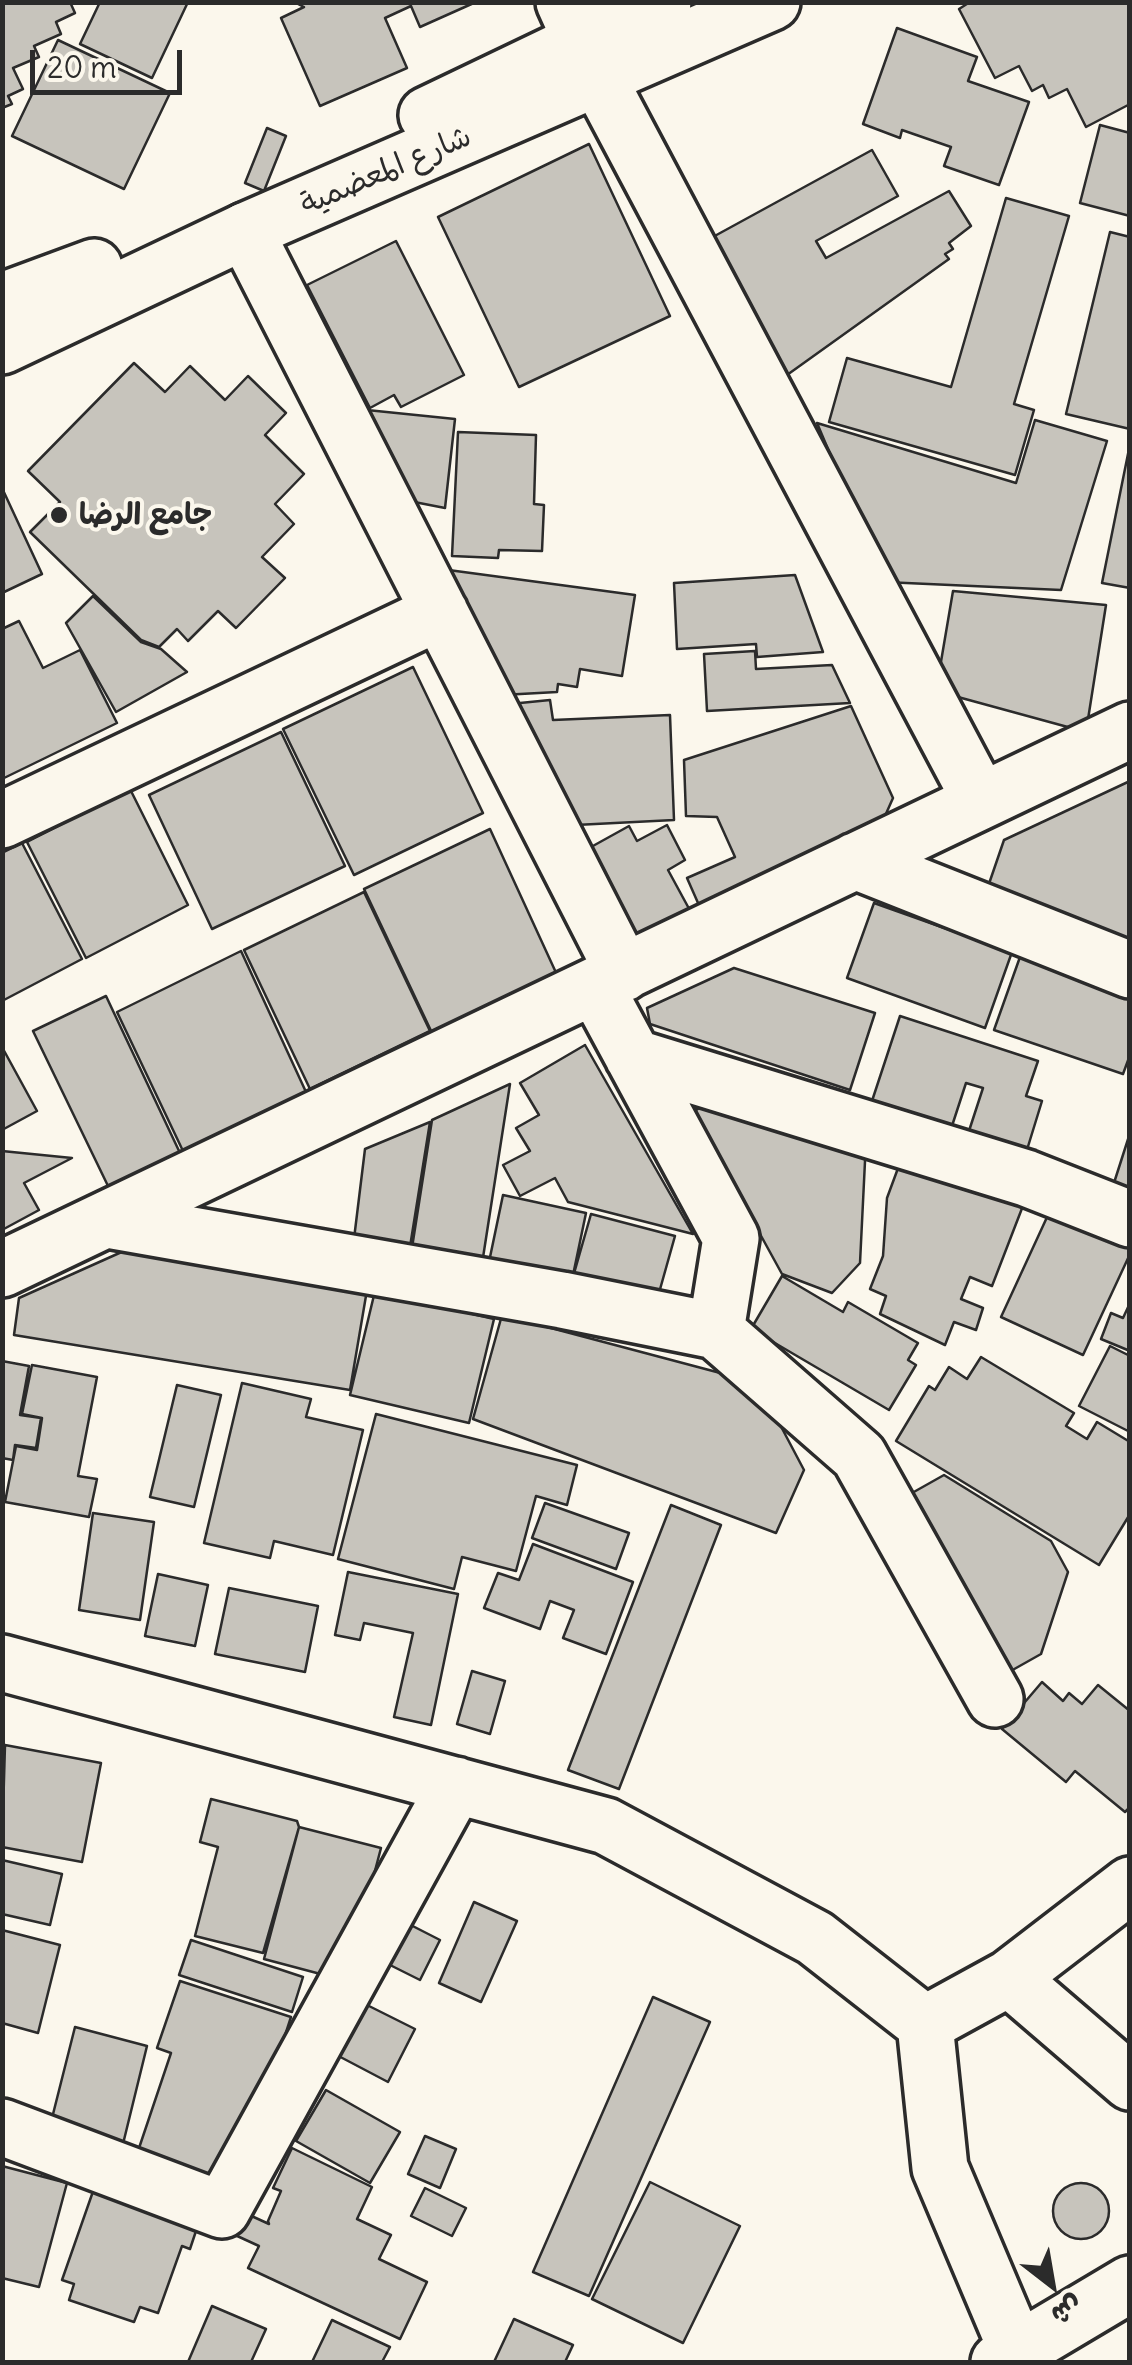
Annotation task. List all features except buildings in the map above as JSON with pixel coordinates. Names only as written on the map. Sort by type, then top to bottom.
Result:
[{"type":"street","name":"شارع المعضمية","points":[[2,301],[194,229],[664,2]]},
{"type":"street","name":"شارع المعضمية","points":[[2,346],[245,231],[581,41],[772,2]]},
{"type":"street","points":[[581,41],[981,801]]},
{"type":"street","points":[[245,231],[440,612],[610,980],[633,1057],[731,1238],[716,1330]]},
{"type":"street","points":[[2,820],[440,612]]},
{"type":"street","points":[[2,1269],[1130,730]]},
{"type":"street","points":[[855,862],[1130,970]]},
{"type":"street","points":[[633,1057],[1026,1178],[1130,1219]]},
{"type":"street","points":[[107,1220],[716,1330],[859,1456],[995,1700]]},
{"type":"street","points":[[2,1664],[606,1826],[816,1938],[925,2024],[940,2168],[1013,2359],[1130,2284]]},
{"type":"street","points":[[2,2127],[222,2210],[456,1785]]},
{"type":"street","points":[[925,2024],[1009,1978],[1130,1884]]},
{"type":"street","points":[[1009,1978],[1130,2082]]},
{"type":"place","name":"جامع الرضا","points":[[59,515]]}]
